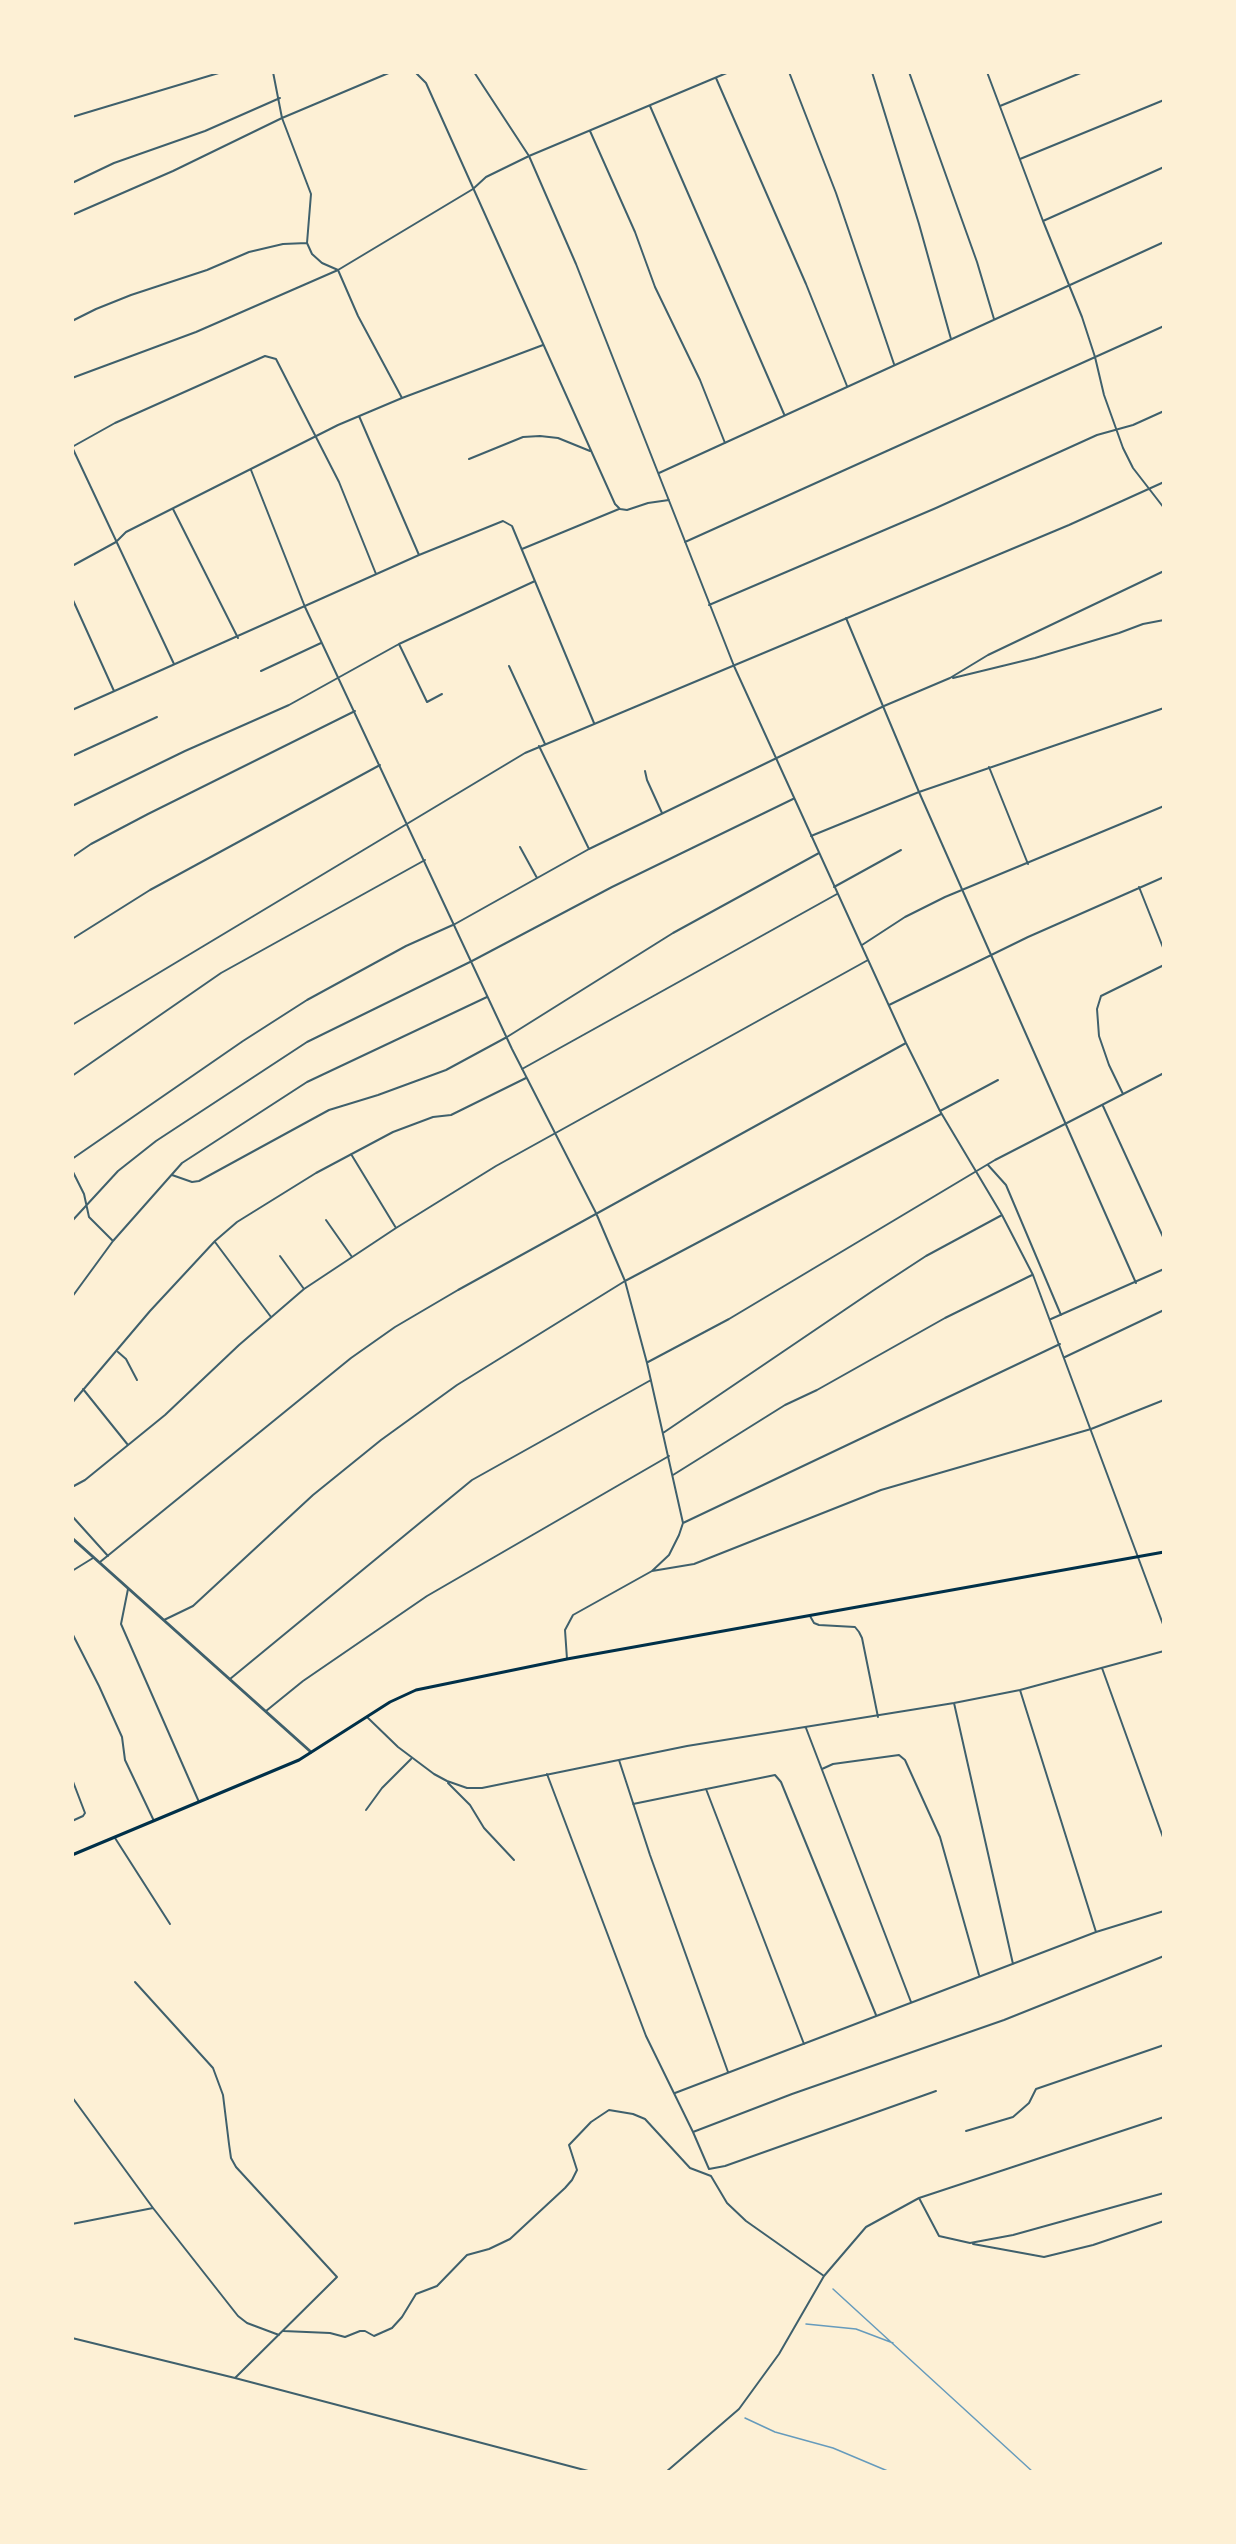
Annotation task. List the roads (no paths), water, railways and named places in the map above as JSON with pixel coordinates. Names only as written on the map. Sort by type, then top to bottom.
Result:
[{"type":"main road","points":[[72,1855],[285,1766],[416,1689],[567,1659],[1164,1552]]},
{"type":"street","points":[[72,117],[222,72]]},
{"type":"street","points":[[273,72],[280,98],[282,118],[310,194],[307,243],[312,254],[322,263],[338,270],[358,315],[402,398]]},
{"type":"street","points":[[72,215],[173,171],[282,118],[391,72]]},
{"type":"street","points":[[415,72],[426,83],[615,504],[620,509]]},
{"type":"street","points":[[474,72],[529,156],[576,264],[734,666],[906,1043],[941,1113],[1002,1215],[1033,1275],[1164,1627]]},
{"type":"street","points":[[72,378],[196,332],[338,270],[473,189],[486,177],[529,156],[729,72]]},
{"type":"street","points":[[789,72],[836,193],[894,364]]},
{"type":"street","points":[[872,72],[919,224],[951,339]]},
{"type":"street","points":[[909,72],[977,261],[994,319]]},
{"type":"street","points":[[987,72],[1095,357],[1104,395],[1116,429],[1133,468],[1164,508]]},
{"type":"street","points":[[1000,106],[1083,72]]},
{"type":"street","points":[[716,78],[806,284],[847,386]]},
{"type":"street","points":[[72,183],[114,163],[197,134],[280,98]]},
{"type":"street","points":[[1020,159],[1164,100]]},
{"type":"street","points":[[650,106],[785,415]]},
{"type":"street","points":[[590,131],[635,232],[655,287],[700,380],[725,443]]},
{"type":"street","points":[[1043,221],[1164,167]]},
{"type":"street","points":[[659,473],[1164,242]]},
{"type":"street","points":[[72,321],[131,295],[207,270],[249,252],[284,244],[307,243]]},
{"type":"street","points":[[685,542],[1164,326]]},
{"type":"street","points":[[72,566],[116,542],[126,532],[316,436],[402,398],[543,345]]},
{"type":"street","points":[[174,664],[72,447],[115,423],[265,356],[276,359],[316,436],[339,482],[376,574]]},
{"type":"street","points":[[709,605],[926,512],[1097,435],[1133,425],[1164,411]]},
{"type":"street","points":[[359,416],[419,555]]},
{"type":"street","points":[[469,459],[523,437],[558,438],[591,451]]},
{"type":"street","points":[[250,470],[321,643],[381,765],[522,1069],[596,1213],[625,1281],[647,1363],[683,1523],[669,1555],[652,1571],[573,1615],[565,1630],[567,1659]]},
{"type":"street","points":[[72,1025],[501,766],[539,746],[734,666],[1164,482]]},
{"type":"street","points":[[522,549],[620,509],[627,510],[648,503],[669,501]]},
{"type":"street","points":[[173,508],[238,638]]},
{"type":"street","points":[[72,710],[238,638],[419,555],[503,521],[512,526],[594,723]]},
{"type":"street","points":[[72,1159],[243,1041],[307,1000],[406,946],[455,924],[589,849],[884,706],[950,678],[988,655],[1164,571]]},
{"type":"street","points":[[72,806],[289,705],[399,644],[535,581]]},
{"type":"street","points":[[72,597],[114,691]]},
{"type":"street","points":[[846,618],[919,792],[992,954],[1092,1188],[1136,1283]]},
{"type":"street","points":[[950,678],[1035,658],[1143,624],[1164,620]]},
{"type":"street","points":[[261,671],[321,643]]},
{"type":"street","points":[[399,644],[427,702],[442,694]]},
{"type":"street","points":[[509,666],[545,744]]},
{"type":"street","points":[[811,836],[919,792],[1164,708]]},
{"type":"street","points":[[72,857],[91,844],[148,814],[355,711]]},
{"type":"street","points":[[72,756],[157,717]]},
{"type":"street","points":[[539,746],[589,849]]},
{"type":"street","points":[[72,939],[150,890],[381,765]]},
{"type":"street","points":[[989,767],[1028,864]]},
{"type":"street","points":[[645,771],[662,813]]},
{"type":"street","points":[[72,1221],[118,1171],[156,1141],[280,1059],[339,1026],[472,961],[612,887],[794,799]]},
{"type":"street","points":[[861,945],[905,917],[963,889],[1164,806]]},
{"type":"street","points":[[520,847],[537,879]]},
{"type":"street","points":[[834,887],[901,850]]},
{"type":"street","points":[[172,1175],[192,1182],[199,1181],[329,1110],[446,1070],[507,1037],[674,933],[819,853]]},
{"type":"street","points":[[72,1076],[221,973],[425,860]]},
{"type":"street","points":[[889,1005],[992,954],[1164,877]]},
{"type":"street","points":[[1139,887],[1164,950]]},
{"type":"street","points":[[522,1069],[837,894]]},
{"type":"street","points":[[72,1487],[85,1480],[128,1445],[304,1289],[352,1257],[496,1166],[868,960]]},
{"type":"street","points":[[1124,1095],[1104,1052],[1097,1009],[1101,996],[1164,965]]},
{"type":"street","points":[[72,1297],[113,1241],[182,1163],[307,1082],[488,996]]},
{"type":"street","points":[[100,1562],[371,1343],[428,1307],[906,1043]]},
{"type":"street","points":[[647,1363],[729,1319],[988,1164],[1164,1073]]},
{"type":"street","points":[[72,1403],[118,1352],[150,1311],[215,1241],[237,1222],[273,1198],[393,1132],[433,1117],[451,1115],[527,1078]]},
{"type":"street","points":[[164,1620],[193,1606],[313,1495],[381,1440],[457,1385],[625,1281],[941,1113],[998,1080]]},
{"type":"street","points":[[1103,1106],[1164,1239]]},
{"type":"street","points":[[351,1154],[396,1228]]},
{"type":"street","points":[[988,1164],[1006,1185],[1061,1315]]},
{"type":"street","points":[[72,1170],[84,1194],[89,1217],[113,1241]]},
{"type":"street","points":[[663,1433],[926,1256],[1002,1215]]},
{"type":"street","points":[[326,1220],[352,1257]]},
{"type":"street","points":[[215,1241],[272,1317]]},
{"type":"street","points":[[280,1256],[304,1289]]},
{"type":"street","points":[[1050,1319],[1164,1269]]},
{"type":"street","points":[[673,1475],[785,1405],[945,1318],[1033,1275]]},
{"type":"street","points":[[1065,1357],[1164,1310]]},
{"type":"street","points":[[683,1523],[1060,1344]]},
{"type":"street","points":[[118,1352],[126,1359],[138,1380]]},
{"type":"street","points":[[230,1679],[472,1480],[651,1380]]},
{"type":"street","points":[[83,1389],[128,1445]]},
{"type":"street","points":[[652,1571],[694,1564],[881,1490],[1091,1429],[1164,1400]]},
{"type":"street","points":[[266,1712],[303,1681],[427,1596],[669,1456]]},
{"type":"street","points":[[72,1516],[108,1556]]},
{"type":"street","points":[[72,1538],[311,1752]]},
{"type":"street","points":[[72,1570],[94,1558]]},
{"type":"street","points":[[128,1589],[121,1624],[199,1802]]},
{"type":"street","points":[[1159,1612],[1164,1611]]},
{"type":"street","points":[[810,1616],[814,1623],[819,1625],[855,1627],[859,1632],[878,1717]]},
{"type":"street","points":[[72,1633],[122,1737],[125,1760],[154,1821]]},
{"type":"street","points":[[447,1781],[467,1788],[482,1788],[618,1759],[878,1717],[1020,1690],[1164,1651]]},
{"type":"street","points":[[1102,1668],[1164,1840]]},
{"type":"street","points":[[1020,1690],[1096,1932]]},
{"type":"street","points":[[954,1703],[1013,1964]]},
{"type":"street","points":[[367,1717],[412,1758],[447,1781],[470,1805],[484,1828],[514,1860]]},
{"type":"street","points":[[806,1728],[911,2002]]},
{"type":"street","points":[[822,1769],[833,1764],[899,1755],[905,1760],[940,1837],[979,1977]]},
{"type":"street","points":[[366,1810],[382,1788],[412,1758]]},
{"type":"street","points":[[618,1759],[728,2072]]},
{"type":"street","points":[[547,1774],[645,2036],[693,2132],[711,2176],[727,2203],[746,2221],[824,2276]]},
{"type":"street","points":[[633,1804],[775,1775],[781,1782],[877,2016]]},
{"type":"street","points":[[72,1779],[85,1813],[72,1821]]},
{"type":"street","points":[[705,1789],[804,2044]]},
{"type":"street","points":[[115,1837],[170,1924]]},
{"type":"street","points":[[674,2093],[1096,1932],[1164,1911]]},
{"type":"street","points":[[693,2132],[792,2094],[1004,2020],[1164,1956]]},
{"type":"street","points":[[135,1982],[213,2068],[223,2095],[228,2144],[236,2167],[337,2277],[236,2378]]},
{"type":"street","points":[[966,2131],[1013,2117],[1029,2103],[1036,2089],[1164,2045]]},
{"type":"street","points":[[709,2169],[725,2166],[936,2091]]},
{"type":"street","points":[[72,2097],[153,2208],[238,2316],[247,2324],[279,2335]]},
{"type":"street","points":[[283,2331],[330,2333],[345,2337],[360,2331],[374,2336],[392,2328],[402,2317],[416,2294],[437,2286],[467,2254],[489,2249],[510,2239],[573,2180],[577,2170],[569,2145],[604,2112],[617,2111],[645,2119],[690,2168],[711,2176]]},
{"type":"street","points":[[666,2472],[739,2409],[779,2354],[824,2276],[866,2228],[919,2198],[1164,2117]]},
{"type":"street","points":[[970,2243],[1012,2235],[1164,2193]]},
{"type":"street","points":[[919,2198],[939,2236],[1044,2258],[1093,2245],[1164,2221]]},
{"type":"street","points":[[72,2224],[153,2208]]},
{"type":"street","points":[[72,2338],[236,2378],[592,2472]]},
{"type":"waterway","points":[[833,2289],[1033,2472]]},
{"type":"waterway","points":[[806,2324],[856,2329],[893,2343]]},
{"type":"waterway","points":[[745,2418],[775,2432],[833,2448],[890,2472]]}]
